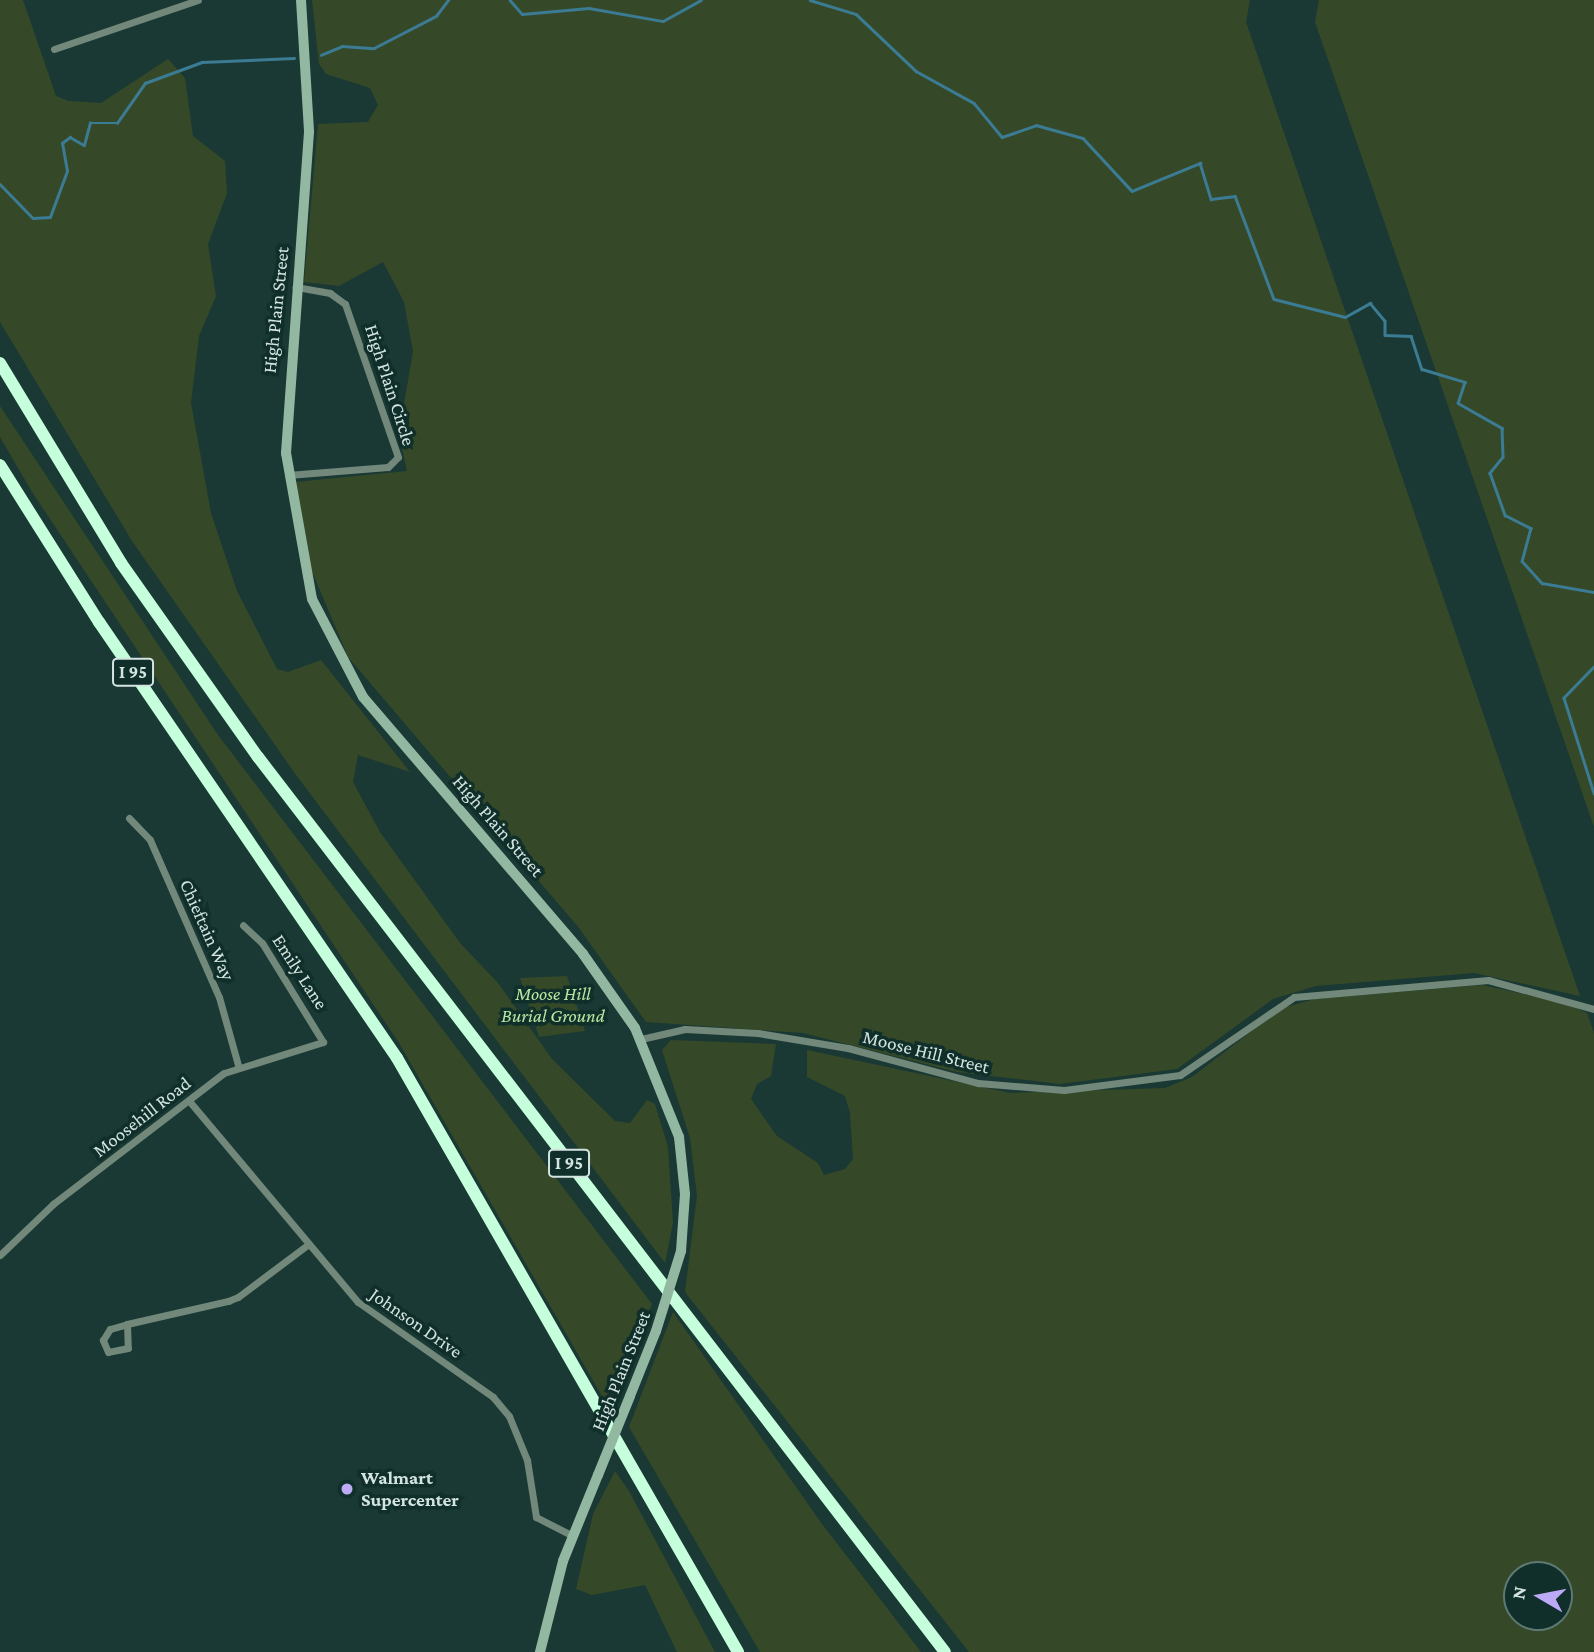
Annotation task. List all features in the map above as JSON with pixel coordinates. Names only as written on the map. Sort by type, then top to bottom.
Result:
[{"type":"highway","name":"I 95","points":[[0,363],[87,509],[227,715],[945,1652]]},
{"type":"highway","name":"I 95","points":[[0,465],[116,647],[386,1040],[738,1652]]},
{"type":"main road","name":"High Plain Street","points":[[301,0],[309,132],[296,287],[288,475],[312,599],[351,679],[583,954],[641,1039],[679,1137],[685,1194],[681,1251],[656,1331],[573,1536],[540,1652]]},
{"type":"street","points":[[54,49],[198,0]]},
{"type":"street","name":"High Plain Circle","points":[[288,475],[388,467],[398,457],[345,304],[330,293],[296,287]]},
{"type":"street","name":"Chieftain Way","points":[[128,818],[150,840],[219,997],[238,1065]]},
{"type":"street","name":"Emily Lane","points":[[243,925],[262,943],[323,1042]]},
{"type":"street","name":"Moose Hill Street","points":[[641,1039],[685,1029],[758,1033],[978,1083],[1064,1090],[1180,1075],[1294,996],[1488,980],[1594,1009]]},
{"type":"street","name":"Moosehill Road","points":[[0,1255],[53,1204],[238,1065],[323,1042]]},
{"type":"street","name":"Johnson Drive","points":[[190,1102],[306,1246],[376,1317],[493,1397],[523,1447],[536,1517],[573,1536]]},
{"type":"street","points":[[127,1324],[128,1348],[108,1352],[106,1332],[127,1324],[238,1297],[306,1246]]},
{"type":"green space","points":[[0,0],[23,0],[56,96],[69,101],[101,103],[168,59],[185,78],[193,136],[225,161],[227,193],[208,244],[216,296],[199,336],[191,403],[211,513],[237,591],[277,669],[288,672],[321,660],[410,772],[358,755],[353,782],[380,832],[460,943],[498,983],[552,1059],[615,1121],[630,1123],[647,1100],[655,1104],[668,1147],[673,1223],[665,1263],[296,775],[132,541],[0,322]]},
{"type":"green space","points":[[312,0],[1250,0],[1246,22],[1580,996],[1474,973],[1316,986],[1273,999],[1177,1069],[1060,1084],[957,1072],[803,1033],[646,1022],[579,928],[348,657],[309,564],[295,482],[407,471],[399,434],[413,351],[404,302],[383,262],[339,286],[304,282],[318,124],[368,122],[378,105],[370,88],[326,74],[319,64]]},
{"type":"green space","points":[[1319,0],[1594,0],[1594,827],[1315,22]]},
{"type":"green space","points":[[0,406],[218,735],[652,1304],[610,1410],[399,1043],[32,492],[0,437]]},
{"type":"green space","name":"Moose Hill Burial Ground","points":[[567,976],[585,1031],[539,1037],[520,978]]},
{"type":"green space","points":[[1482,985],[1565,1003],[1587,1013],[1594,1033],[1594,1652],[969,1652],[685,1292],[697,1196],[690,1138],[662,1050],[671,1040],[776,1044],[771,1076],[757,1084],[751,1099],[777,1136],[818,1163],[824,1175],[845,1169],[853,1159],[850,1113],[845,1096],[807,1077],[807,1050],[1010,1093],[1165,1088],[1192,1077],[1282,1008],[1315,999]]},
{"type":"green space","points":[[673,1312],[822,1524],[921,1652],[760,1652],[629,1427]]},
{"type":"green space","points":[[615,1471],[629,1491],[715,1652],[677,1652],[645,1585],[592,1595],[576,1589],[593,1514]]},
{"type":"waterway","points":[[321,55],[342,46],[374,48],[436,16],[448,0]]},
{"type":"waterway","points":[[510,0],[522,14],[589,8],[663,21],[701,0]]},
{"type":"waterway","points":[[810,0],[856,14],[916,71],[974,103],[1002,137],[1036,125],[1083,138],[1132,191],[1200,163],[1211,199],[1235,196],[1274,299],[1345,317],[1370,303],[1385,321],[1385,335],[1411,336],[1422,369],[1465,382],[1458,403],[1502,428],[1503,457],[1490,473],[1505,515],[1531,528],[1522,561],[1542,583],[1594,592]]},
{"type":"waterway","points":[[0,184],[33,218],[50,217],[67,171],[62,143],[70,137],[84,145],[90,123],[117,123],[145,83],[202,62],[294,58]]},
{"type":"waterway","points":[[1594,667],[1564,698],[1594,793]]},
{"type":"place","name":"Walmart Supercenter","points":[[347,1489]]}]
